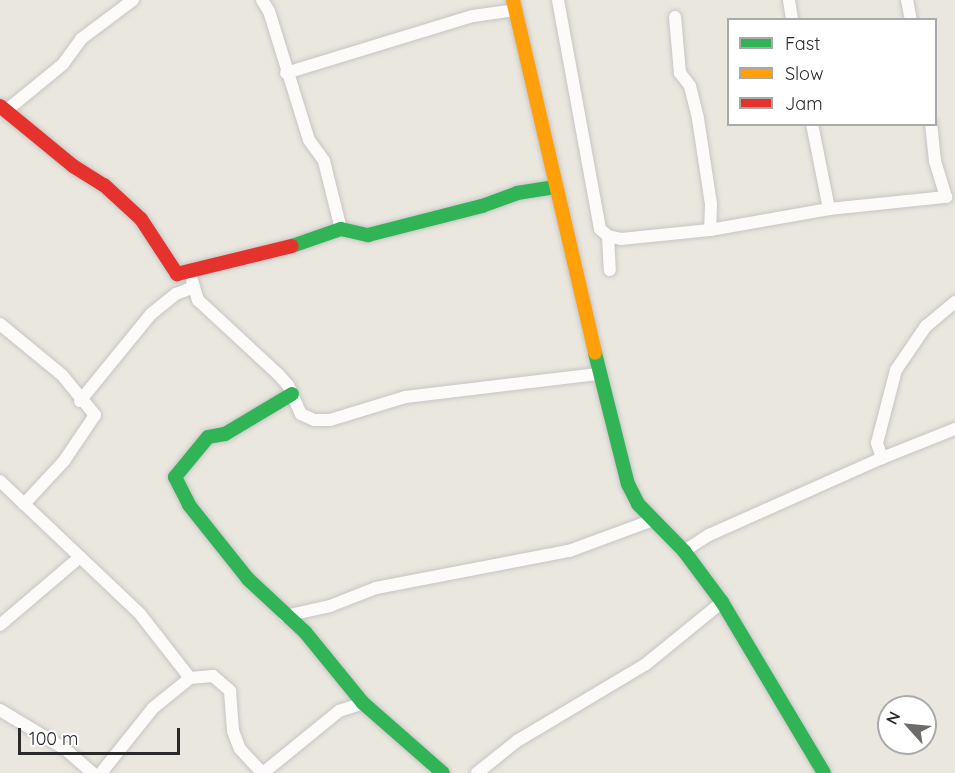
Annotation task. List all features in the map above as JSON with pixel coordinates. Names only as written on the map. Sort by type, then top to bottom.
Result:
[{"type":"street","points":[[133,0],[81,39],[63,64],[2,108],[73,165],[104,185],[141,219],[187,278],[198,300],[278,374],[292,393],[302,414],[314,420],[330,420],[405,397],[598,374]]},
{"type":"street","points":[[262,0],[269,11],[286,73],[309,140],[324,161],[341,229]]},
{"type":"street","points":[[558,0],[600,229],[608,236],[621,239],[711,230],[829,209],[951,197],[935,161],[930,126]]},
{"type":"street","points":[[789,0],[792,18]]},
{"type":"street","points":[[907,0],[911,18]]},
{"type":"street","points":[[286,73],[514,5],[549,149],[554,188],[572,253],[598,374],[622,469],[638,504],[684,551],[722,602],[824,773]]},
{"type":"street","points":[[675,17],[680,73],[690,86],[698,119],[711,204],[711,230]]},
{"type":"street","points":[[812,126],[829,209]]},
{"type":"street","points":[[80,401],[151,314],[176,294],[187,278],[256,253],[318,240],[341,229],[368,235],[482,206],[517,193],[554,188]]},
{"type":"street","points":[[608,236],[610,270]]},
{"type":"street","points":[[176,294],[187,278]]},
{"type":"street","points":[[882,458],[877,443],[896,370],[926,326],[955,302]]},
{"type":"street","points":[[0,324],[62,375],[80,401],[95,415],[64,461],[24,504]]},
{"type":"street","points":[[292,393],[225,434],[208,437],[175,477],[189,505],[248,579],[285,616],[305,632],[363,703],[443,773]]},
{"type":"street","points":[[684,551],[709,535],[882,458],[955,429]]},
{"type":"street","points":[[0,482],[140,614],[190,678]]},
{"type":"street","points":[[285,616],[330,606],[376,588],[569,551],[653,520]]},
{"type":"street","points":[[0,625],[80,557]]},
{"type":"street","points":[[477,773],[517,741],[646,664],[722,602]]},
{"type":"street","points":[[101,773],[153,708],[190,678],[213,676],[230,691],[234,731],[240,750],[263,773],[339,711],[363,703]]},
{"type":"street","points":[[0,710],[65,749],[93,773]]},
{"type":"traffic: fast","points":[[292,246],[341,229],[368,235],[482,206],[517,193],[554,187]]},
{"type":"traffic: fast","points":[[595,353],[628,484],[638,504],[684,551],[722,602],[824,773]]},
{"type":"traffic: fast","points":[[292,394],[225,434],[208,437],[175,477],[189,505],[248,579],[305,632],[363,703],[443,773]]},
{"type":"traffic: slow","points":[[513,0],[595,353]]},
{"type":"traffic: jam","points":[[0,106],[73,166],[104,185],[141,219],[177,274],[292,246]]}]
